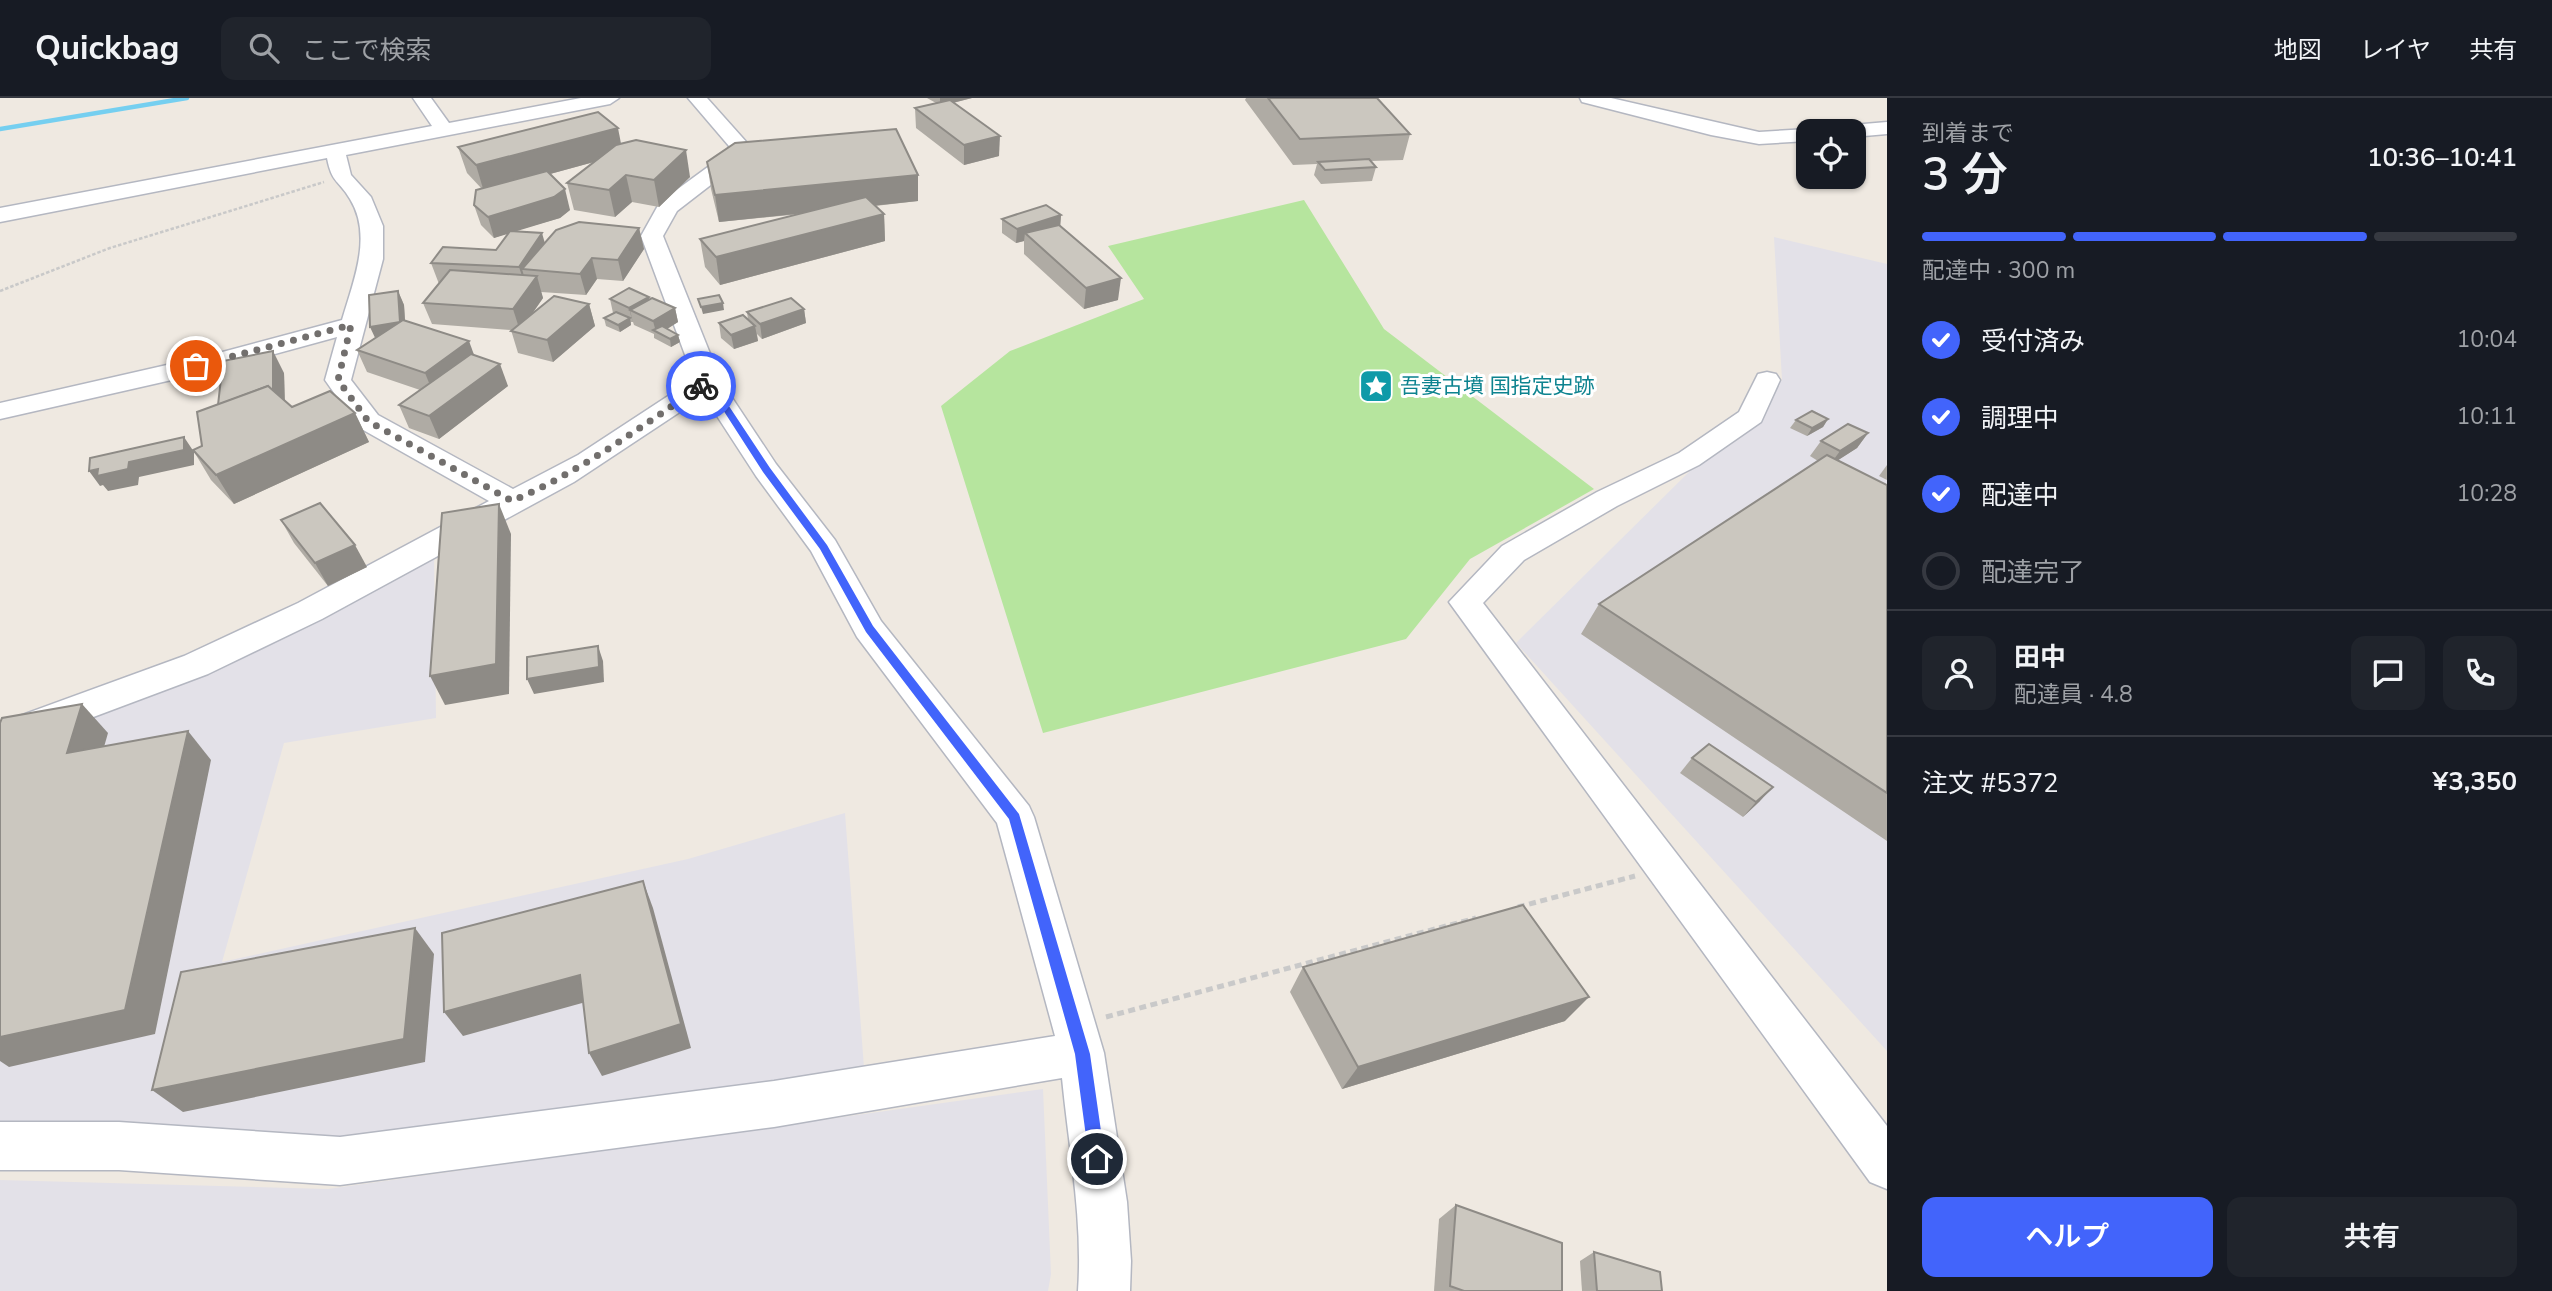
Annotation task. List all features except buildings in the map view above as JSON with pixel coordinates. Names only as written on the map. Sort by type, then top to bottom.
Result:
[{"type":"street","points":[[422,98],[444,130]]},
{"type":"street","points":[[0,215],[610,98]]},
{"type":"street","points":[[697,98],[739,145],[736,156],[668,206],[652,236],[708,381],[766,470],[824,547],[869,629],[1015,817],[1078,1039],[1104,1202],[1107,1263],[1104,1291]]},
{"type":"street","points":[[1589,98],[1711,129],[1759,138],[1796,136]]},
{"type":"street","points":[[1866,130],[1887,128]]},
{"type":"street","points":[[335,151],[341,177],[360,197],[372,226],[371,259],[338,380],[368,421],[512,501]]},
{"type":"street","points":[[0,411],[220,361],[351,325]]},
{"type":"street","points":[[1767,380],[1751,416],[1689,459],[1607,499],[1513,552],[1465,601],[1887,1165]]},
{"type":"street","points":[[0,738],[196,665],[310,611],[593,458],[708,381]]},
{"type":"street","points":[[0,1146],[119,1146],[340,1161],[774,1104],[1078,1039]]},
{"type":"path","points":[[0,291],[110,248],[341,177]]},
{"type":"path","points":[[1504,911],[1666,868]]},
{"type":"path","points":[[1078,1039],[1478,918]]},
{"type":"shaded area","points":[[1774,237],[1887,264],[1887,1051],[1516,643],[1782,380]]},
{"type":"shaded area","points":[[434,552],[436,718],[284,743],[222,962],[688,859],[845,813],[864,1068],[350,1139],[0,1132],[0,747],[289,635]]},
{"type":"shaded area","points":[[1043,1089],[1051,1274],[1048,1291],[0,1291],[0,1180],[328,1189]]},
{"type":"green space","points":[[1304,200],[1384,329],[1594,489],[1470,559],[1406,639],[1043,733],[941,406],[1010,351],[1144,299],[1108,246]]},
{"type":"waterway","points":[[0,129],[187,98]]},
{"type":"way so far","points":[[196,366],[351,325],[338,380],[368,421],[512,501],[593,458],[701,386]]},
{"type":"place","name":"吾妻古墳 国指定史跡","points":[[1376,386]]},
{"type":"route","points":[[701,386],[708,381],[766,470],[824,547],[869,629],[1015,817],[1082,1054],[1097,1159]]}]
